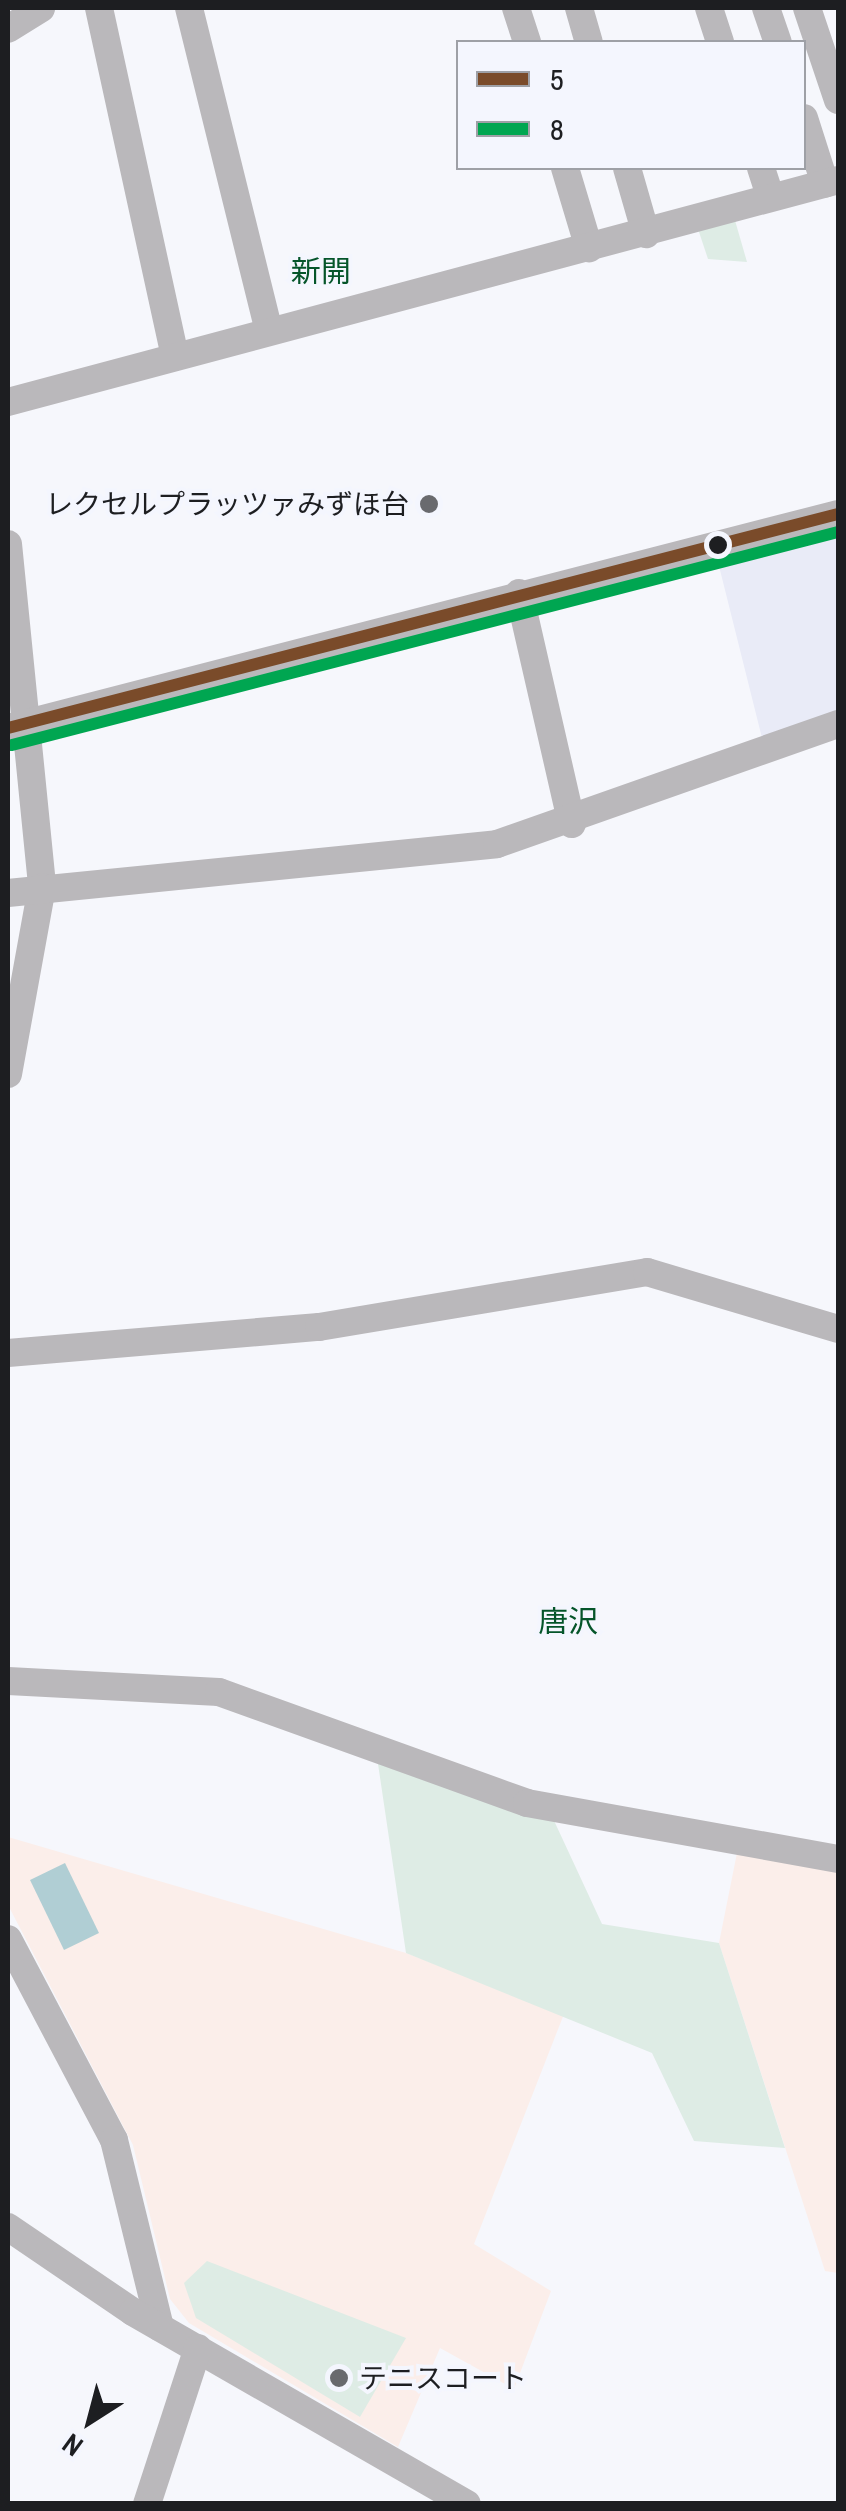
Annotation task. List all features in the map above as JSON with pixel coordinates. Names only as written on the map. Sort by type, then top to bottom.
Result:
[{"type":"street","points":[[99,8],[175,356]]},
{"type":"street","points":[[190,8],[269,331]]},
{"type":"street","points":[[516,8],[525,40]]},
{"type":"street","points":[[579,8],[588,40]]},
{"type":"street","points":[[709,8],[719,40]]},
{"type":"street","points":[[766,8],[777,40]]},
{"type":"street","points":[[807,8],[838,100]]},
{"type":"street","points":[[8,402],[832,182],[806,123]]},
{"type":"street","points":[[565,170],[589,248]]},
{"type":"street","points":[[627,170],[646,234]]},
{"type":"street","points":[[762,170],[770,196]]},
{"type":"street","points":[[18,725],[838,514]]},
{"type":"street","points":[[8,1074],[42,887],[18,725],[9,561]]},
{"type":"street","points":[[519,593],[572,824]]},
{"type":"street","points":[[8,893],[403,856],[572,824],[838,724]]},
{"type":"street","points":[[8,1353],[319,1327],[647,1272],[838,1329]]},
{"type":"street","points":[[8,1682],[219,1692],[527,1803],[838,1859]]},
{"type":"street","points":[[8,1940],[114,2140],[160,2327]]},
{"type":"street","points":[[8,2227],[160,2327],[467,2504]]},
{"type":"street","points":[[147,2504],[198,2348]]},
{"type":"shaded area","points":[[734,217],[747,262],[708,259],[698,229]]},
{"type":"shaded area","points":[[838,525],[838,715],[764,746],[716,554]]},
{"type":"shaded area","points":[[377,1757],[550,1812],[602,1924],[719,1943],[785,2148],[694,2141],[652,2053],[406,1953]]},
{"type":"shaded area","points":[[8,1837],[406,1953],[564,2014],[474,2244],[551,2291],[514,2389],[440,2348],[398,2447],[189,2323],[170,2299],[133,2145],[8,1905]]},
{"type":"shaded area","points":[[738,1848],[838,1867],[838,2273],[825,2271],[719,1943]]},
{"type":"shaded area","name":"テニスコート","points":[[207,2261],[406,2338],[360,2417],[196,2318],[184,2283]]},
{"type":"water","points":[[65,1863],[99,1933],[64,1950],[30,1880]]},
{"type":"transit line","name":"5","points":[[8,728],[838,514]]},
{"type":"transit line","name":"8","points":[[12,745],[838,532]]},
{"type":"place","name":"レクセルプラッツァみずほ台","points":[[429,504]]},
{"type":"place","name":"テニスコート","points":[[339,2378]]},
{"type":"district","name":"新開","points":[[321,271]]},
{"type":"district","name":"唐沢","points":[[568,1621]]}]
